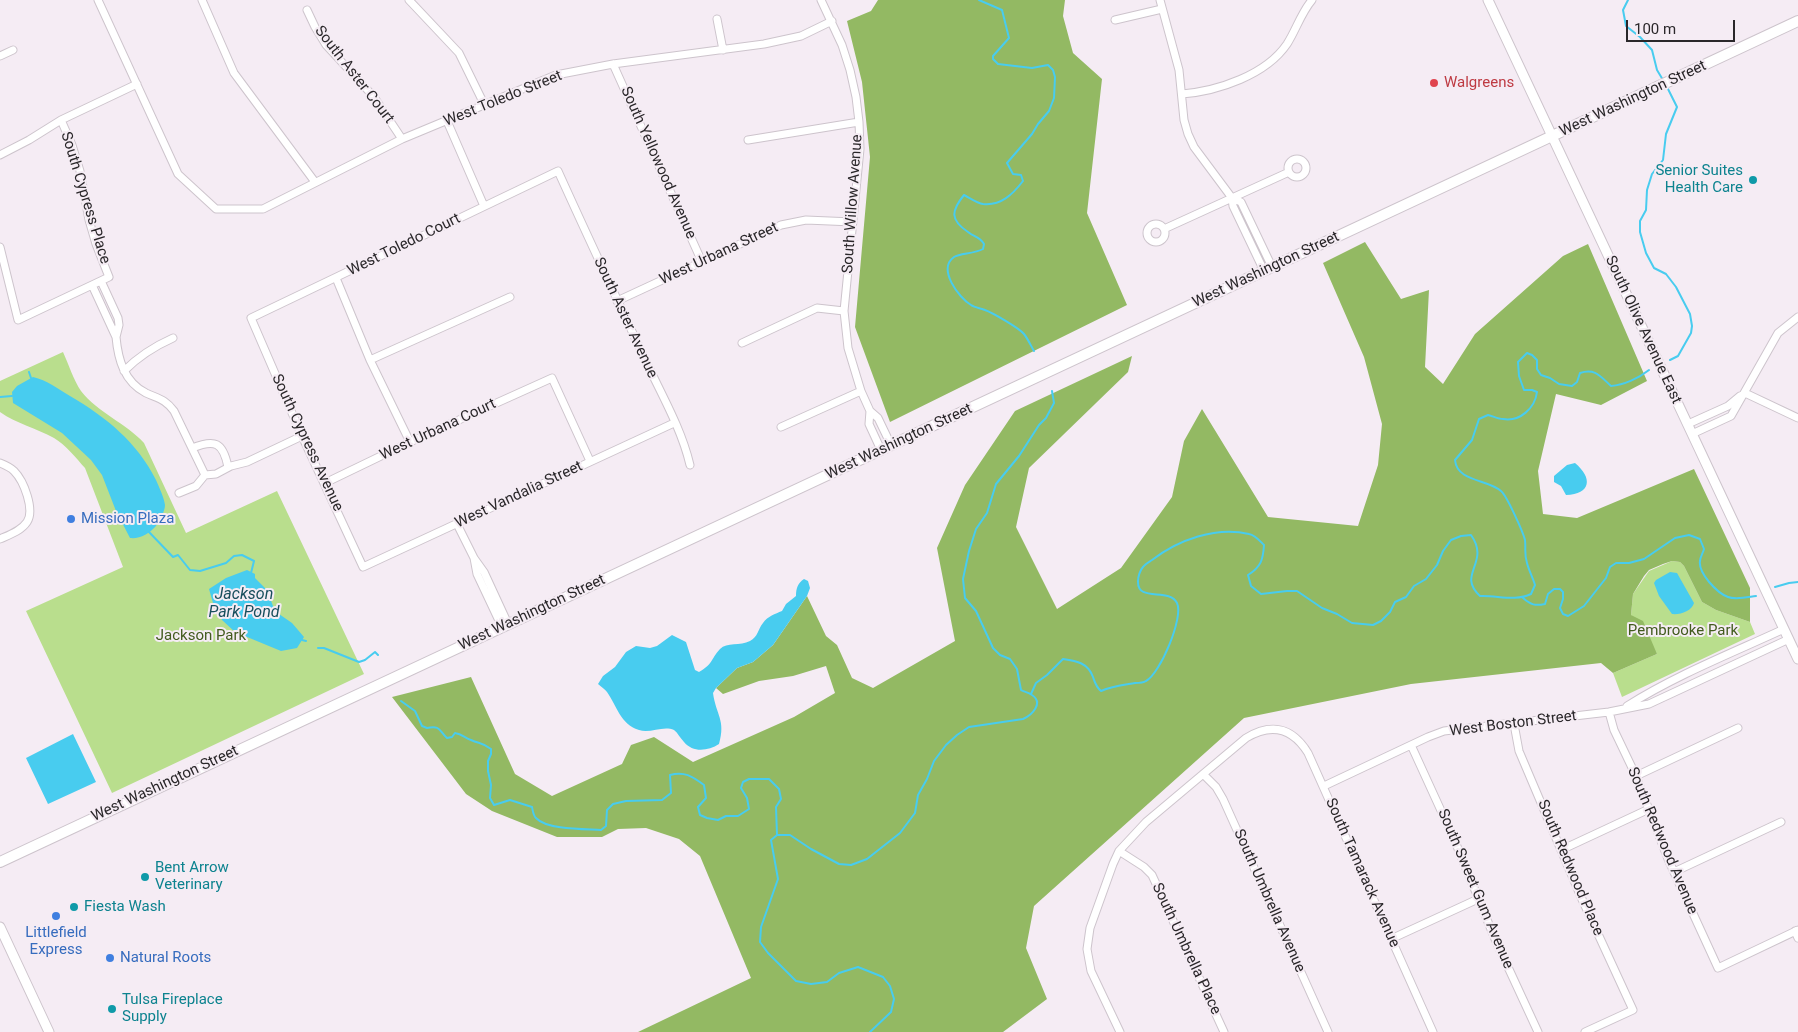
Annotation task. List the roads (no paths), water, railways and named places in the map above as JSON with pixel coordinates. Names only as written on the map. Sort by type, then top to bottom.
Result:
[{"type":"main road","name":"West Washington Street","points":[[0,862],[1798,22]]},
{"type":"street","points":[[0,155],[30,140],[61,120],[138,84],[98,0]]},
{"type":"street","points":[[202,0],[234,73],[315,182]]},
{"type":"street","points":[[409,0],[459,53],[484,104]]},
{"type":"street","name":"South Willow Avenue","points":[[821,0],[832,21],[850,70],[859,122],[860,149],[844,311],[848,348],[861,391],[870,411],[878,418],[891,445]]},
{"type":"street","points":[[1160,0],[1176,56],[1185,126],[1193,144],[1232,198],[1233,206],[1268,269]]},
{"type":"street","points":[[1182,94],[1222,87],[1266,64],[1280,53],[1286,45],[1304,10],[1312,0]]},
{"type":"street","name":"South Olive Avenue East","points":[[1488,0],[1798,659]]},
{"type":"street","points":[[1115,20],[1162,9]]},
{"type":"street","name":"South Aster Court","points":[[307,10],[326,45],[374,97],[402,139]]},
{"type":"street","points":[[717,18],[723,50]]},
{"type":"street","name":"West Toledo Street","points":[[138,84],[178,174],[216,209],[263,209],[402,139],[556,75],[613,64],[764,44],[801,36],[832,21]]},
{"type":"street","points":[[0,56],[13,50]]},
{"type":"street","name":"South Yellowood Avenue","points":[[613,64],[702,262]]},
{"type":"street","name":"South Cypress Place","points":[[61,120],[72,145],[80,171],[89,220],[109,277],[101,281]]},
{"type":"street","points":[[447,121],[484,206]]},
{"type":"street","points":[[748,140],[859,122]]},
{"type":"street","name":"West Toledo Court","points":[[251,318],[558,171]]},
{"type":"street","name":"South Aster Avenue","points":[[558,171],[686,449],[690,465]]},
{"type":"street","points":[[1164,229],[1289,172]]},
{"type":"street","name":"West Urbana Street","points":[[618,301],[781,224],[806,220],[853,222]]},
{"type":"street","points":[[0,247],[18,320],[101,281],[118,318],[119,325],[116,337]]},
{"type":"street","points":[[336,278],[370,360],[410,442]]},
{"type":"street","points":[[92,285],[116,337],[120,362],[124,371],[144,392],[162,398],[168,403],[176,415],[205,475]]},
{"type":"street","points":[[370,360],[510,297]]},
{"type":"street","points":[[742,343],[817,308],[844,311]]},
{"type":"street","points":[[1692,434],[1731,416],[1778,333],[1798,317]]},
{"type":"street","name":"South Cypress Avenue","points":[[251,318],[302,436],[363,567]]},
{"type":"street","points":[[124,371],[147,353],[173,338]]},
{"type":"street","name":"West Urbana Court","points":[[325,483],[410,442],[552,378],[590,461]]},
{"type":"street","points":[[781,427],[861,391]]},
{"type":"street","points":[[1688,424],[1728,406],[1744,393]]},
{"type":"street","points":[[1744,393],[1798,418]]},
{"type":"street","name":"South Willow Avenue","points":[[870,411],[869,424],[881,450]]},
{"type":"street","name":"West Vandalia Street","points":[[363,567],[674,423]]},
{"type":"street","points":[[179,493],[196,486],[205,475],[216,474],[228,467],[247,462],[302,436]]},
{"type":"street","points":[[192,448],[211,442],[220,447],[227,459],[228,467]]},
{"type":"street","points":[[0,464],[9,467],[16,474],[28,499],[31,511],[30,517],[24,526],[0,539]]},
{"type":"street","points":[[457,524],[474,558],[477,574],[505,625]]},
{"type":"street","name":"West Boston Street","points":[[1623,709],[1645,694],[1784,629]]},
{"type":"street","name":"West Boston Street","points":[[1324,786],[1411,745],[1450,730],[1610,712],[1649,704],[1789,639]]},
{"type":"street","name":"South Redwood Avenue","points":[[1610,712],[1614,730],[1636,776],[1674,872],[1718,968],[1797,933]]},
{"type":"street","name":"South Redwood Place","points":[[1514,724],[1519,751],[1581,897],[1632,1010],[1585,1032]]},
{"type":"street","points":[[1636,776],[1738,728]]},
{"type":"street","name":"South Tamarack Avenue","points":[[1203,774],[1246,738],[1264,729],[1285,731],[1300,742],[1308,753],[1324,786],[1433,1032]]},
{"type":"street","name":"South Sweet Gum Avenue","points":[[1411,745],[1451,832],[1495,939],[1538,1032]]},
{"type":"street","points":[[1120,1032],[1091,971],[1087,949],[1091,923],[1110,870],[1119,851],[1146,822],[1203,774]]},
{"type":"street","name":"South Umbrella Avenue","points":[[1203,774],[1216,787],[1223,799],[1327,1032]]},
{"type":"street","points":[[1561,850],[1649,809]]},
{"type":"street","points":[[1674,872],[1781,822]]},
{"type":"street","name":"South Umbrella Place","points":[[1119,851],[1144,867],[1155,880],[1224,1032]]},
{"type":"street","points":[[1391,939],[1478,899]]},
{"type":"street","points":[[0,928],[49,1032]]},
{"type":"water","points":[[33,377],[52,385],[96,413],[130,442],[140,454],[156,480],[163,495],[165,505],[156,526],[150,531],[141,537],[130,538],[116,511],[102,475],[91,460],[62,433],[13,403],[12,392],[17,386]]},
{"type":"water","points":[[1575,463],[1585,474],[1587,484],[1580,492],[1566,495],[1561,486],[1554,482],[1554,476],[1567,465]]},
{"type":"water","name":"Jackson Park Pond","points":[[247,570],[255,574],[255,578],[267,590],[273,606],[279,614],[292,623],[304,637],[297,648],[281,651],[235,632],[222,620],[213,603],[209,589],[226,578]]},
{"type":"water","points":[[1670,572],[1677,573],[1694,603],[1691,608],[1679,614],[1672,614],[1659,596],[1654,583]]},
{"type":"water","points":[[804,579],[808,581],[810,588],[807,596],[773,645],[753,662],[737,668],[713,693],[721,723],[719,744],[701,750],[688,746],[674,730],[665,728],[648,731],[639,730],[627,724],[607,692],[598,684],[603,676],[615,667],[626,652],[636,646],[650,648],[657,646],[672,635],[686,642],[695,670],[699,672],[710,664],[723,647],[753,639],[765,621],[782,611],[786,604],[796,596],[798,586]]},
{"type":"water","points":[[73,734],[96,782],[48,804],[26,758]]},
{"type":"waterway","points":[[979,0],[1002,10],[1009,38],[993,56],[993,59],[998,64],[1032,68],[1048,65],[1053,70],[1055,77],[1054,98],[1049,111],[1007,163],[1013,174],[1021,175],[1023,181],[1015,190],[1001,201],[989,204],[976,202],[964,195],[957,206],[954,215],[955,219],[962,228],[984,244],[983,249],[979,251],[954,257],[949,262],[949,276],[956,290],[966,301],[973,306],[994,314],[1017,328],[1024,334],[1034,351]]},
{"type":"waterway","points":[[1628,0],[1623,10],[1626,26],[1652,50],[1657,70],[1663,80]]},
{"type":"waterway","points":[[1667,87],[1677,107],[1666,134],[1663,160],[1652,174],[1647,190],[1646,210],[1640,221],[1640,232],[1646,253],[1654,268],[1666,274],[1676,287],[1690,314],[1691,333],[1678,356],[1670,360]]},
{"type":"waterway","points":[[1031,694],[1036,683],[1063,659],[1085,666],[1091,672],[1096,685],[1101,691],[1143,682],[1152,676],[1169,645],[1174,632],[1178,610],[1177,603],[1173,598],[1148,593],[1139,588],[1140,572],[1146,564],[1173,546],[1211,533],[1236,532],[1249,534],[1264,545],[1260,563],[1248,575],[1251,586],[1261,594],[1297,591],[1322,608],[1352,623],[1373,625],[1381,621],[1390,612],[1395,602],[1406,597],[1414,586],[1426,579],[1437,565],[1443,551],[1451,540],[1461,536],[1471,535],[1476,545],[1476,561],[1471,581],[1480,596],[1519,598],[1531,594],[1535,585],[1526,560],[1525,540],[1507,500],[1501,491],[1495,487],[1461,472],[1455,460],[1472,440],[1479,419],[1488,415],[1501,419],[1515,418],[1526,413],[1530,408],[1537,392],[1524,390],[1519,376],[1518,362],[1527,353],[1537,360],[1537,369],[1541,375],[1559,384],[1572,386],[1577,382],[1580,373],[1594,372],[1611,386],[1631,381],[1649,370]]},
{"type":"waterway","points":[[29,372],[31,378]]},
{"type":"waterway","points":[[870,1032],[891,1012],[894,999],[890,986],[883,977],[858,967],[839,973],[827,982],[811,984],[796,981],[768,953],[760,942],[761,927],[778,879],[771,840],[777,835],[790,835],[839,864],[851,865],[867,859],[900,833],[915,813],[918,795],[934,761],[946,745],[957,735],[969,727],[1023,719],[1030,715],[1037,705],[1035,698],[1031,694],[1021,690],[1017,669],[1010,659],[1000,655],[993,648],[976,611],[965,598],[963,579],[976,529],[987,513],[996,484],[1046,418],[1054,403],[1052,391]]},
{"type":"waterway","points":[[0,397],[12,396]]},
{"type":"waterway","points":[[149,532],[173,557],[178,555],[190,570],[200,571],[226,563],[234,556],[242,555],[254,561],[251,573]]},
{"type":"waterway","points":[[1523,598],[1533,604],[1545,604],[1548,594],[1554,589],[1560,589],[1563,592],[1560,608],[1563,614],[1568,616],[1584,606],[1606,578],[1610,567],[1616,563],[1629,563],[1644,559],[1675,538],[1689,535],[1700,539],[1704,549],[1700,566],[1705,577],[1714,587],[1731,598],[1756,596]]},
{"type":"waterway","points":[[1775,587],[1798,582]]},
{"type":"waterway","points":[[302,640],[306,641]]},
{"type":"waterway","points":[[318,648],[324,648],[359,662],[375,652],[378,655]]},
{"type":"waterway","points":[[401,701],[415,711],[422,726],[427,728],[435,727],[447,738],[452,737],[455,733],[491,749],[488,771],[491,785],[490,798],[494,805],[510,800],[532,807],[536,818],[549,825],[601,830],[606,826],[607,810],[613,804],[626,801],[662,800],[671,793],[670,775],[684,774],[704,785],[706,798],[698,807],[700,815],[718,820],[726,816],[738,816],[749,809],[747,798],[741,788],[743,782],[749,779],[769,779],[779,789],[781,799],[776,807],[777,835]]},
{"type":"place","name":"Walgreens","points":[[1434,83]]},
{"type":"place","name":"Senior Suites Health Care","points":[[1753,180]]},
{"type":"place","name":"Mission Plaza","points":[[71,519]]},
{"type":"place","name":"Bent Arrow Veterinary","points":[[145,877]]},
{"type":"place","name":"Fiesta Wash","points":[[74,907]]},
{"type":"place","name":"Littlefield Express","points":[[56,916]]},
{"type":"place","name":"Natural Roots","points":[[110,958]]},
{"type":"place","name":"Tulsa Fireplace Supply","points":[[112,1009]]},
{"type":"park label","name":"Pembrooke Park","points":[[1683,631]]},
{"type":"park label","name":"Jackson Park","points":[[201,636]]}]
